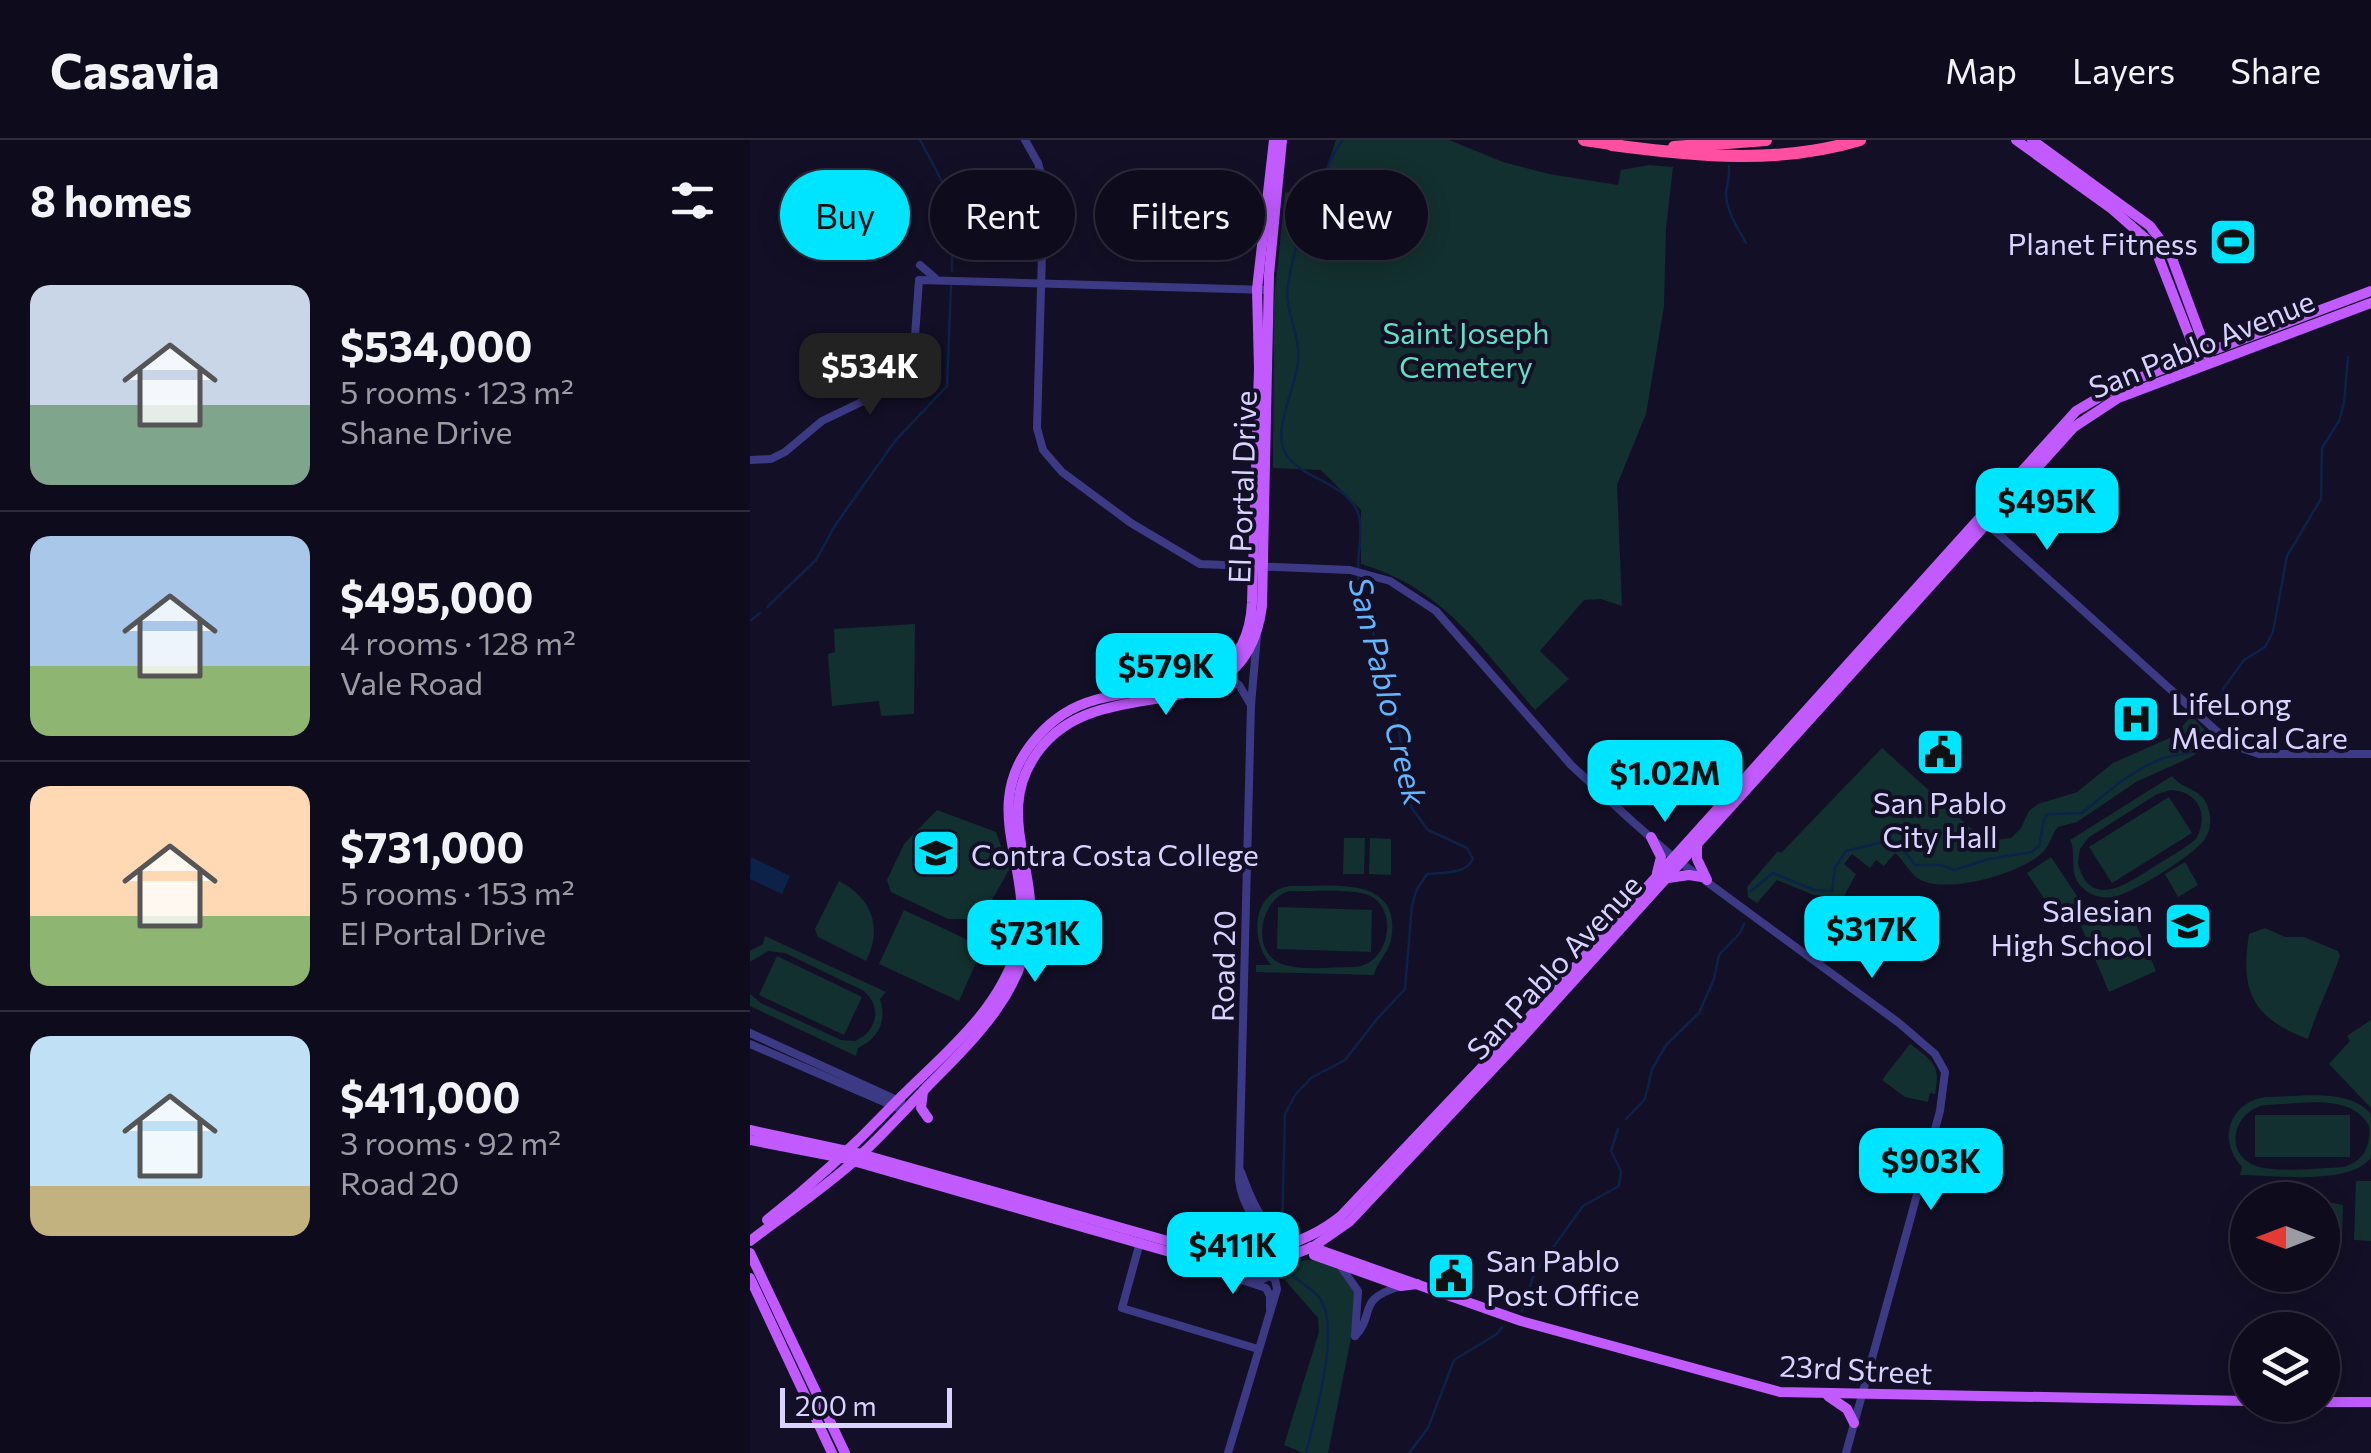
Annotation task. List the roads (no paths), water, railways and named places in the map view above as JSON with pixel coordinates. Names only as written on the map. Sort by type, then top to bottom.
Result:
[{"type":"highway","points":[[1584,140],[1701,157],[1770,156],[1860,140]]},
{"type":"highway","points":[[1612,145],[1672,147],[1766,140]]},
{"type":"main road","name":"El Portal Drive","points":[[1224,674],[1257,636],[1258,369],[1274,140]]},
{"type":"main road","name":"El Portal Drive","points":[[1263,290],[1282,140]]},
{"type":"main road","points":[[2016,140],[2154,246],[2195,336],[2200,360]]},
{"type":"main road","points":[[2032,140],[2150,226],[2170,253],[2193,316],[2200,360]]},
{"type":"main road","points":[[2162,265],[2168,268],[2175,286],[2182,287]]},
{"type":"main road","name":"San Pablo Avenue","points":[[750,1130],[852,1156],[983,1198],[1141,1239],[1203,1250],[1300,1247],[1340,1230],[1616,935],[1752,770],[2065,438],[2104,405],[2236,342],[2371,291]]},
{"type":"main road","points":[[2176,300],[2181,300],[2193,316]]},
{"type":"main road","name":"San Pablo Avenue","points":[[1678,860],[1697,846],[1737,801],[2065,424],[2095,398],[2371,303]]},
{"type":"main road","points":[[2195,336],[2214,343],[2236,342]]},
{"type":"main road","points":[[2065,424],[2065,438]]},
{"type":"main road","name":"El Portal Drive","points":[[1224,674],[1250,626],[1258,568]]},
{"type":"main road","points":[[899,1105],[924,1091],[999,1008],[1025,954],[1031,911],[1017,829],[1018,804],[1028,767],[1041,747],[1063,727],[1087,713],[1192,694],[1224,674]]},
{"type":"main road","points":[[750,1237],[764,1231],[872,1137],[982,1014],[1010,970],[1022,908],[1008,811],[1013,779],[1030,746],[1056,720],[1084,704],[1192,684],[1224,674]]},
{"type":"main road","points":[[1737,801],[1752,770]]},
{"type":"main road","points":[[1651,838],[1661,857],[1662,877],[1690,874],[1705,879]]},
{"type":"main road","points":[[1697,846],[1705,879]]},
{"type":"main road","name":"San Pablo Avenue","points":[[852,1156],[882,1159],[1010,1196],[1222,1266],[1278,1260],[1340,1216],[1634,902],[1662,877]]},
{"type":"main road","points":[[1616,935],[1634,902]]},
{"type":"main road","points":[[1487,1075],[1500,1057],[1497,1050]]},
{"type":"main road","points":[[924,1091],[920,1108],[928,1118]]},
{"type":"main road","points":[[826,1172],[828,1161],[823,1149],[872,1137]]},
{"type":"main road","points":[[872,1137],[882,1159]]},
{"type":"main road","name":"San Pablo Avenue","points":[[750,1140],[823,1149]]},
{"type":"main road","points":[[750,1237],[826,1172],[852,1156]]},
{"type":"main road","points":[[942,1186],[975,1186]]},
{"type":"main road","points":[[983,1198],[1010,1196]]},
{"type":"main road","points":[[1255,1220],[1262,1243],[1256,1251]]},
{"type":"main road","points":[[1340,1230],[1335,1248],[1368,1266]]},
{"type":"main road","points":[[764,1231],[757,1246],[754,1274],[846,1453]]},
{"type":"main road","name":"23rd Street","points":[[1300,1247],[1400,1286],[1418,1284]]},
{"type":"main road","name":"23rd Street","points":[[1300,1247],[1368,1266],[1507,1316],[1761,1388],[1862,1396],[2230,1400]]},
{"type":"main road","points":[[750,1253],[778,1338],[832,1453]]},
{"type":"main road","points":[[778,1338],[793,1356],[800,1357]]},
{"type":"main road","points":[[1827,1395],[1847,1409],[1854,1423]]},
{"type":"main road","points":[[2340,1402],[2371,1402]]},
{"type":"street","points":[[1025,140],[1044,184],[1037,428],[1043,450],[1053,464],[1132,523],[1193,560],[1211,566],[1317,566],[1350,570],[1370,574],[1412,593],[1442,617],[1566,760],[1651,838],[1935,1054],[1945,1072],[1940,1111],[1846,1453]]},
{"type":"street","points":[[920,265],[939,280]]},
{"type":"street","points":[[750,460],[787,451],[822,421],[887,389],[901,377],[914,350],[919,280],[1263,290]]},
{"type":"street","points":[[1984,521],[2232,745],[2264,754],[2371,754]]},
{"type":"street","name":"Road 20","points":[[1255,1220],[1243,1200],[1240,1168],[1251,705],[1257,636]]},
{"type":"street","points":[[1224,674],[1239,686],[1251,705]]},
{"type":"street","points":[[750,1033],[899,1105]]},
{"type":"street","points":[[750,1044],[899,1105]]},
{"type":"street","name":"Road 20","points":[[1240,1168],[1263,1220],[1276,1235],[1300,1247]]},
{"type":"street","points":[[1255,1220],[1275,1241],[1300,1247]]},
{"type":"street","points":[[1141,1239],[1122,1308],[1258,1349]]},
{"type":"street","points":[[1228,1453],[1277,1290],[1276,1279],[1248,1278],[1246,1264]]},
{"type":"street","points":[[1339,1264],[1358,1291],[1355,1336],[1374,1297],[1400,1286]]},
{"type":"street","points":[[1222,1266],[1239,1279],[1266,1288],[1270,1308]]},
{"type":"water","points":[[751,857],[790,876],[782,894],[750,879]]},
{"type":"waterway","points":[[920,140],[952,200],[952,271]]},
{"type":"waterway","name":"San Pablo Creek","points":[[1343,140],[1331,158],[1291,270],[1287,296],[1298,364],[1281,433],[1292,462],[1354,504],[1360,522],[1358,569]]},
{"type":"waterway","points":[[1729,166],[1727,199],[1746,243]]},
{"type":"waterway","points":[[767,607],[816,560],[836,524],[895,441],[947,386],[951,286]]},
{"type":"waterway","points":[[2210,712],[2223,704],[2223,689],[2244,660],[2265,647],[2273,632],[2287,556],[2321,499],[2322,448],[2339,421],[2348,357]]},
{"type":"waterway","name":"San Pablo Creek","points":[[1282,1232],[1285,1114],[1295,1095],[1311,1078],[1345,1060],[1405,989],[1412,905],[1427,874],[1459,870],[1473,859],[1467,848],[1428,830],[1411,807],[1397,720],[1358,577]]},
{"type":"waterway","points":[[750,621],[760,613]]},
{"type":"waterway","points":[[1751,891],[1773,873],[1814,890],[1832,891],[1835,868],[1846,851],[1891,840],[1899,844],[1915,865],[1941,865],[1954,870],[2032,852],[2039,846],[2048,814],[2082,813],[2141,769],[2168,757],[2196,751],[2204,731]]},
{"type":"waterway","points":[[1626,1119],[1645,1099],[1652,1069],[1666,1045],[1699,1013],[1714,979],[1719,955],[1744,924]]},
{"type":"waterway","points":[[1522,1311],[1534,1274],[1583,1206],[1619,1186],[1621,1171],[1611,1151],[1618,1129]]},
{"type":"waterway","name":"San Pablo Creek","points":[[1290,1268],[1321,1300],[1328,1332],[1324,1375],[1306,1453]]},
{"type":"waterway","points":[[1409,1453],[1428,1428],[1454,1360],[1502,1327]]},
{"type":"place","name":"Planet Fitness","points":[[2233,242]]},
{"type":"place","name":"LifeLong Medical Care","points":[[2136,719]]},
{"type":"place","name":"San Pablo City Hall","points":[[1940,752]]},
{"type":"place","name":"Contra Costa College","points":[[936,853]]},
{"type":"place","name":"Salesian High School","points":[[2188,926]]},
{"type":"place","name":"San Pablo Post Office","points":[[1451,1276]]},
{"type":"park label","name":"Saint Joseph Cemetery","points":[[1466,348]]}]
